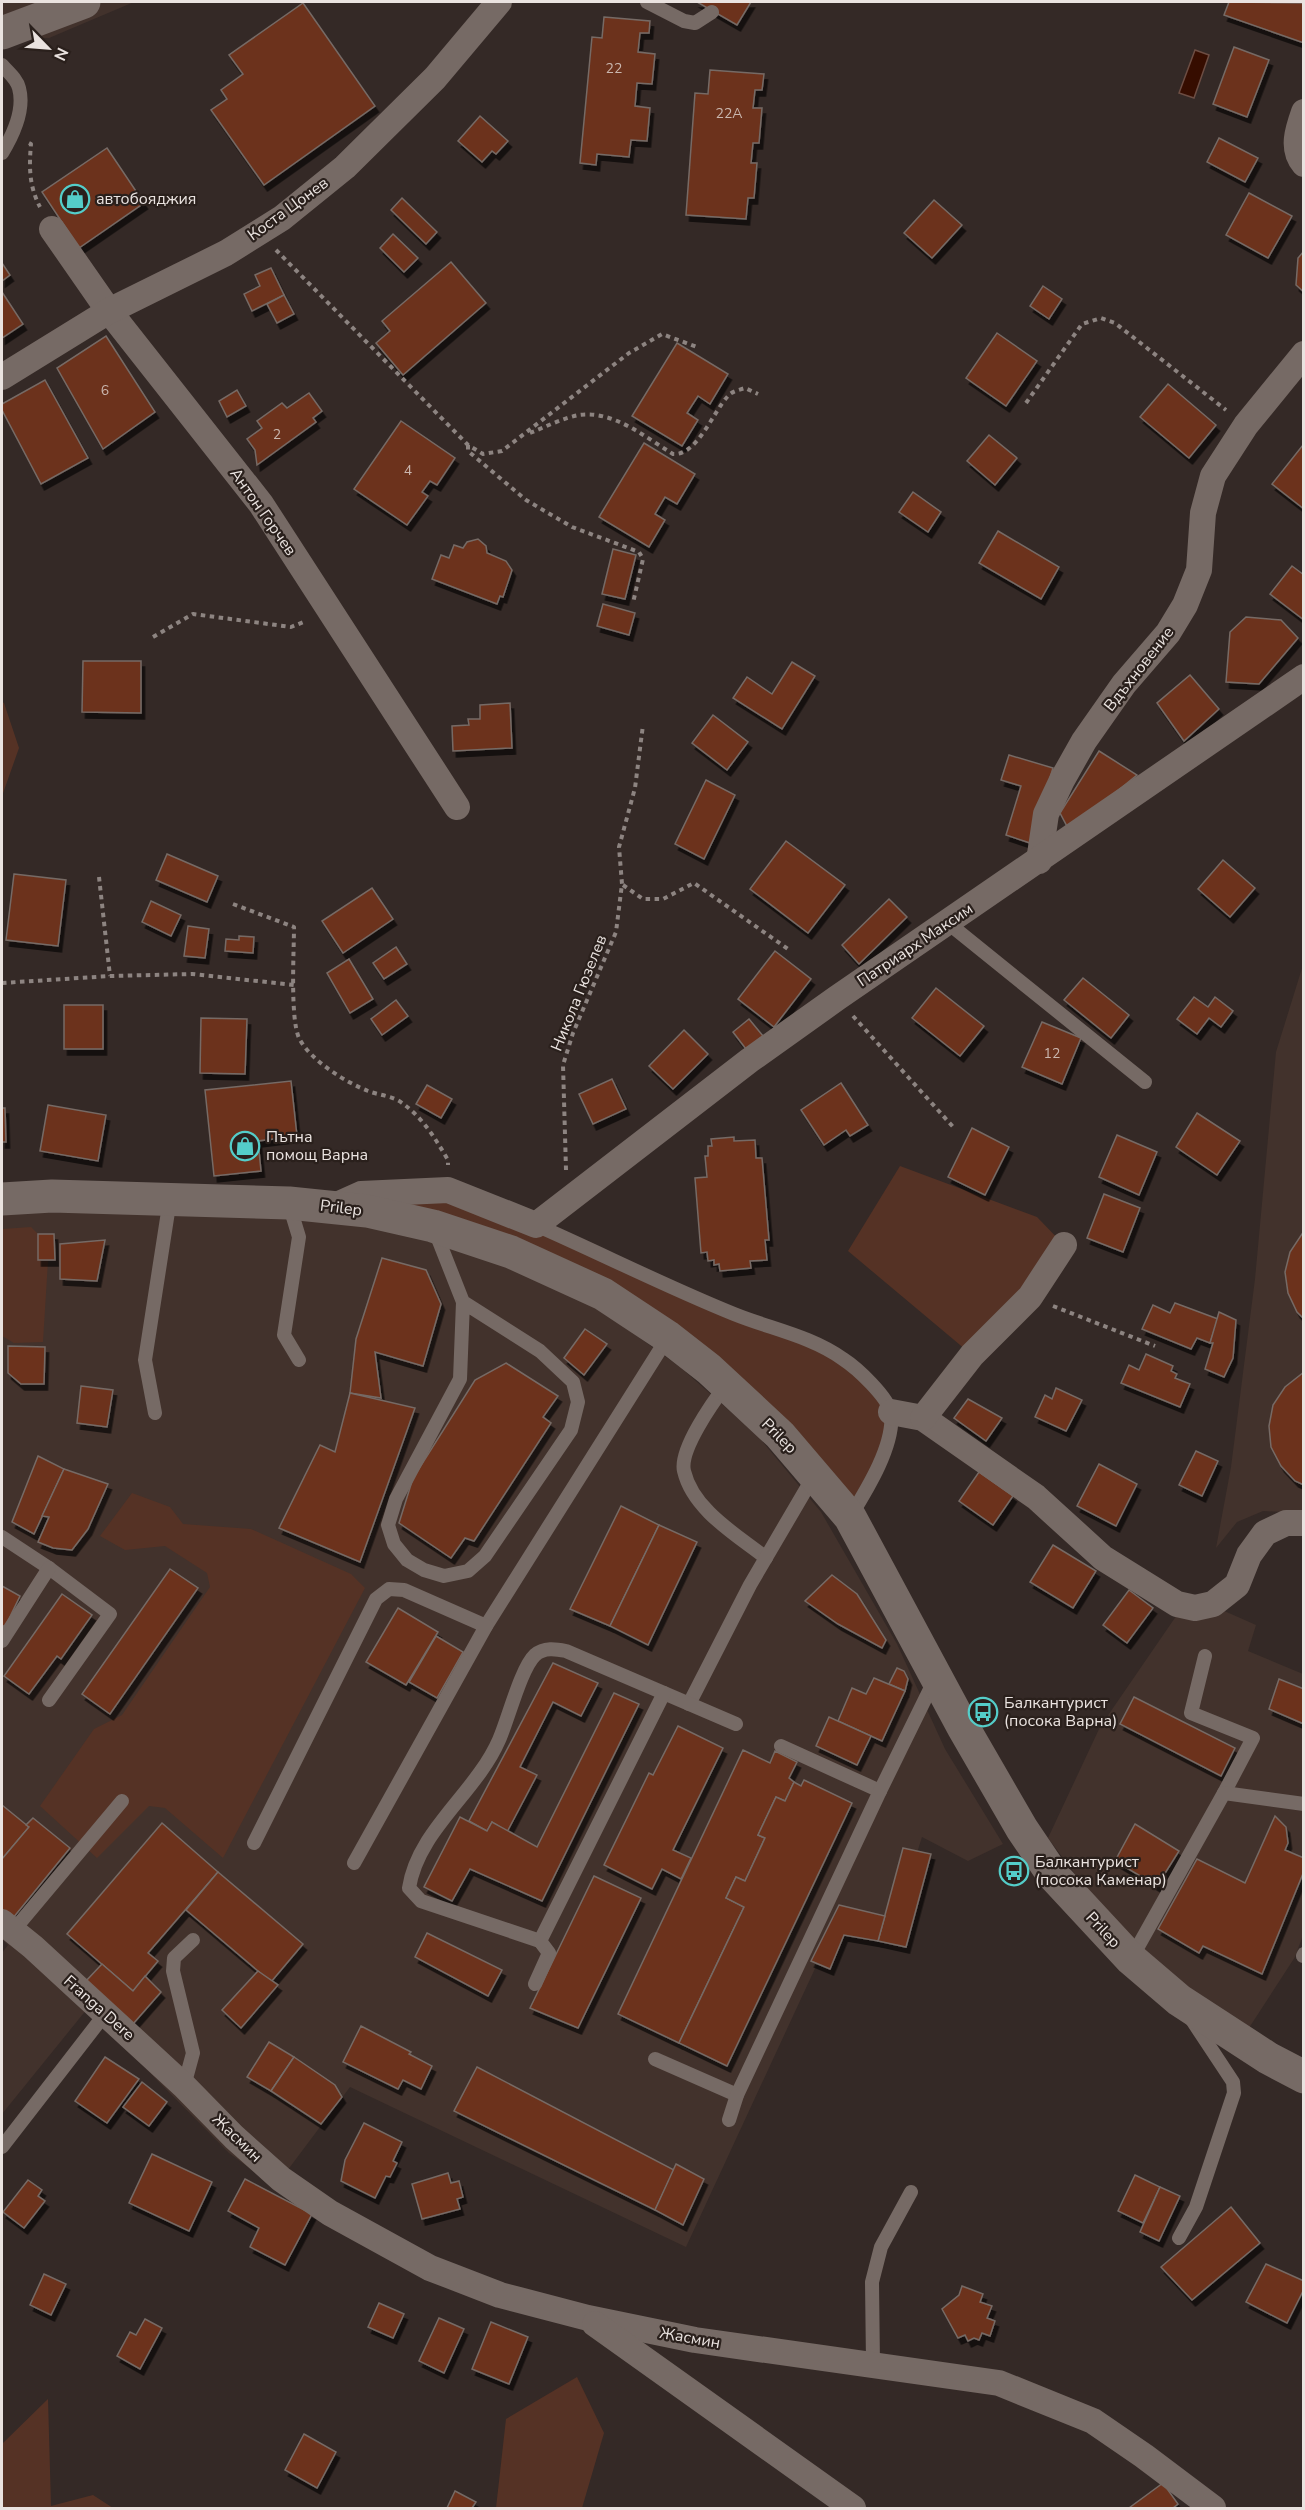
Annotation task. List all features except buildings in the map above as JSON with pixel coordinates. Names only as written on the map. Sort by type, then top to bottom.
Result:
[{"type":"street","points":[[2,33],[84,2]]},
{"type":"street","name":"Коста Цонев","points":[[2,377],[109,310],[226,253],[282,218],[345,167],[435,78],[499,2]]},
{"type":"street","points":[[1304,112],[1296,135],[1299,159],[1304,164]]},
{"type":"street","name":"Антон Горчев","points":[[52,229],[109,310],[261,504],[457,807]]},
{"type":"street","name":"Вдъхновение","points":[[1039,861],[1046,813],[1084,741],[1124,684],[1168,633],[1185,605],[1199,570],[1203,513],[1213,476],[1246,425],[1304,354]]},
{"type":"street","name":"Патриарх Максим","points":[[536,1225],[750,1060],[1304,677]]},
{"type":"street","points":[[332,1207],[361,1194],[448,1190],[536,1225]]},
{"type":"street","name":"Prilep","points":[[2,1199],[52,1196],[170,1199],[289,1203],[367,1211],[433,1226],[511,1252],[603,1294],[668,1337],[726,1385],[780,1435],[850,1517],[1022,1830],[1043,1861],[1094,1922],[1131,1959],[1179,2000],[1268,2058],[1304,2077]]},
{"type":"street","points":[[923,1419],[972,1355],[1030,1297],[1065,1245]]},
{"type":"street","points":[[891,1412],[923,1419],[1036,1497],[1103,1558],[1177,1604],[1195,1608],[1212,1604],[1237,1585],[1249,1555],[1265,1533],[1286,1523],[1304,1523]]},
{"type":"street","name":"Franga Dere","points":[[7,1926],[189,2091]]},
{"type":"street","name":"Жасмин","points":[[189,2091],[234,2138],[281,2179],[330,2213],[430,2268],[500,2295],[588,2318],[695,2340],[873,2363],[999,2383],[1093,2421],[1214,2508]]},
{"type":"street","points":[[588,2318],[853,2508]]},
{"type":"lane","points":[[647,2],[684,21],[695,23],[712,12]]},
{"type":"lane","points":[[2,65],[19,88],[19,105],[11,137],[2,152]]},
{"type":"lane","points":[[948,923],[1145,1082]]},
{"type":"lane","points":[[154,1413],[145,1360],[170,1199]]},
{"type":"lane","points":[[289,1203],[299,1237],[284,1335],[299,1360]]},
{"type":"lane","points":[[536,1225],[735,1314],[813,1342],[844,1359],[880,1393],[891,1412],[888,1438],[878,1468],[850,1517]]},
{"type":"lane","points":[[433,1226],[463,1302],[460,1379],[396,1499],[388,1525],[393,1544],[407,1560],[424,1570],[444,1576],[468,1571],[485,1556],[571,1430],[578,1402],[573,1382],[540,1351],[463,1302]]},
{"type":"lane","points":[[354,1863],[486,1626],[668,1337]]},
{"type":"lane","points":[[726,1385],[707,1409],[690,1444],[684,1469],[693,1493],[716,1519],[766,1558]]},
{"type":"lane","points":[[689,1704],[766,1558],[815,1474]]},
{"type":"lane","points":[[2,1537],[49,1568],[110,1614],[50,1700]]},
{"type":"lane","points":[[2,1641],[49,1568]]},
{"type":"lane","points":[[254,1843],[376,1599],[389,1589],[404,1590],[486,1626]]},
{"type":"lane","points":[[535,1984],[549,1953],[540,1941],[421,1901],[409,1888],[411,1872],[418,1854],[498,1743],[528,1666],[536,1654],[551,1648],[566,1651],[736,1724]]},
{"type":"lane","points":[[1131,1959],[1253,1738],[1191,1713],[1205,1656]]},
{"type":"lane","points":[[729,2120],[737,2095],[879,1791],[937,1675]]},
{"type":"lane","points":[[540,1941],[664,1693]]},
{"type":"lane","points":[[781,1746],[879,1791]]},
{"type":"lane","points":[[1224,1793],[1304,1804]]},
{"type":"lane","points":[[7,1926],[122,1801]]},
{"type":"lane","points":[[189,2091],[193,2053],[173,1971],[174,1958],[193,1940]]},
{"type":"lane","points":[[1179,2000],[1233,2082],[1234,2093],[1196,2207],[1179,2238]]},
{"type":"lane","points":[[2,2147],[105,2014]]},
{"type":"lane","points":[[655,2059],[737,2095]]},
{"type":"lane","points":[[873,2363],[872,2282],[881,2247],[911,2192]]},
{"type":"path","points":[[31,144],[29,168],[32,192],[52,229]]},
{"type":"path","points":[[259,232],[468,445],[483,454],[502,452],[629,353],[662,333],[698,347]]},
{"type":"path","points":[[1026,402],[1082,324],[1101,318],[1115,324],[1246,425]]},
{"type":"path","points":[[526,434],[578,415],[600,415],[621,423],[673,454],[680,454],[691,449],[729,394],[745,388],[758,394]]},
{"type":"path","points":[[468,445],[468,451],[526,500],[572,526],[639,552],[643,559],[633,603]]},
{"type":"path","points":[[153,637],[193,614],[291,627],[329,611]]},
{"type":"path","name":"Никола Гюзелев","points":[[566,1201],[563,1065],[573,1032],[616,932],[622,884],[619,847],[635,788],[644,725]]},
{"type":"path","points":[[99,877],[110,976]]},
{"type":"path","points":[[622,884],[643,899],[663,899],[694,883],[788,949]]},
{"type":"path","points":[[233,904],[294,927],[294,1009],[299,1038],[321,1063],[343,1079],[368,1091],[401,1102],[430,1129],[448,1160],[448,1190]]},
{"type":"path","points":[[2,983],[110,976],[192,974],[294,985]]},
{"type":"path","points":[[837,998],[955,1128]]},
{"type":"path","points":[[1030,1297],[1155,1346]]},
{"type":"shaded area","points":[[2,2],[134,2],[49,38],[2,37]]},
{"type":"shaded area","points":[[1195,50],[1209,55],[1194,98],[1179,93]]},
{"type":"shaded area","points":[[2,702],[19,748],[2,796]]},
{"type":"shaded area","points":[[1303,965],[1303,1513],[1263,1511],[1237,1522],[1216,1548],[1231,1467],[1255,1279],[1276,1052]]},
{"type":"shaded area","points":[[900,1166],[1037,1217],[1064,1245],[972,1355],[848,1251]]},
{"type":"shaded area","points":[[448,1190],[814,1342],[880,1393],[888,1438],[857,1506],[709,1351],[379,1191]]},
{"type":"shaded area","points":[[130,1208],[365,1223],[443,1240],[528,1272],[601,1310],[680,1367],[757,1435],[821,1512],[897,1644],[945,1749],[1003,1844],[968,1861],[922,1837],[894,1925],[837,1921],[686,2247],[350,2087],[275,2187],[229,2153],[87,2009],[2,2114],[2,1953],[8,1945],[2,1939],[2,1211]]},
{"type":"shaded area","points":[[31,1227],[38,1234],[38,1260],[48,1261],[43,1342],[14,1343],[2,1336],[2,1229]]},
{"type":"shaded area","points":[[132,1493],[170,1507],[183,1524],[251,1529],[351,1574],[365,1588],[223,1858],[165,1808],[149,1806],[97,1858],[40,1806],[94,1729],[122,1715],[210,1587],[207,1573],[165,1546],[125,1550],[100,1536]]},
{"type":"shaded area","points":[[1213,1606],[1256,1625],[1248,1651],[1303,1674],[1303,1935],[1295,1957],[1247,2031],[1182,1986],[1108,1918],[1048,1838],[1100,1727],[1181,1609]]},
{"type":"shaded area","points":[[577,2377],[604,2433],[582,2508],[496,2508],[506,2419]]},
{"type":"shaded area","points":[[48,2399],[51,2506],[93,2495],[113,2508],[2,2508],[2,2444]]},
{"type":"place","name":"автобояджия","points":[[75,199]]},
{"type":"place","name":"Пътна помощ Варна","points":[[245,1146]]},
{"type":"place","name":"Балкантурист (посока Варна)","points":[[983,1712]]},
{"type":"place","name":"Балкантурист (посока Каменар)","points":[[1014,1871]]}]
